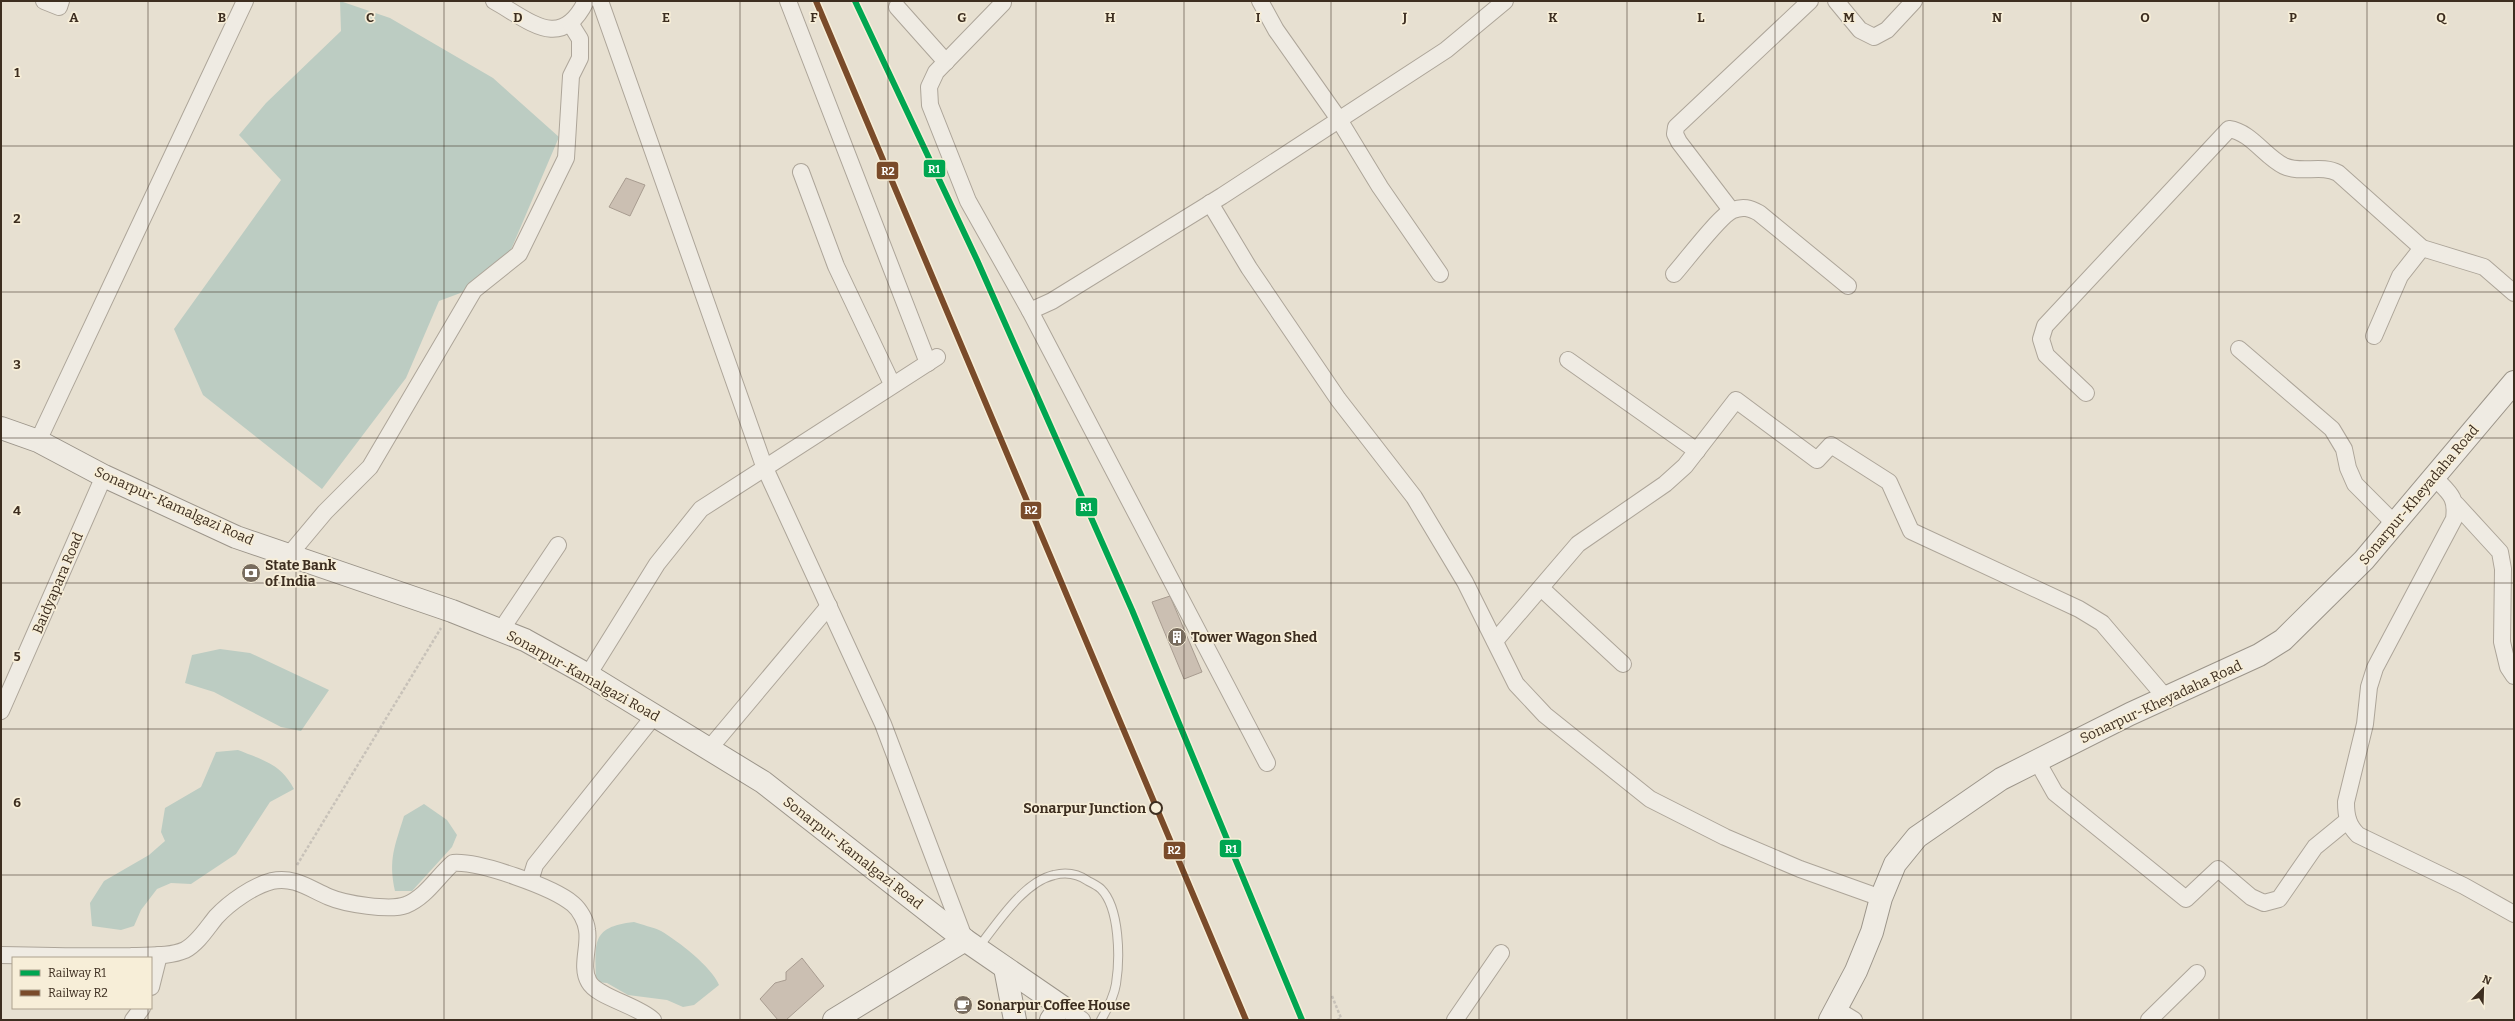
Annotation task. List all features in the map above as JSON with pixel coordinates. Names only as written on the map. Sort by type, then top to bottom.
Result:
[{"type":"main road","name":"Sonarpur-Kheyadaha Road","points":[[1833,1015],[1859,964],[1872,932],[1881,898],[1896,864],[1917,837],[2001,779],[2166,698],[2259,655],[2283,640],[2364,560],[2514,382]]},
{"type":"main road","name":"Sonarpur-Kamalgazi Road","points":[[1,428],[38,441],[104,476],[236,537],[452,610],[525,640],[588,675],[763,782],[971,944],[1005,968],[1056,1013]]},
{"type":"main road","points":[[834,1020],[971,944]]},
{"type":"main road","points":[[1005,968],[1014,1020]]},
{"type":"street","points":[[44,1],[58,7],[61,1]]},
{"type":"street","points":[[38,441],[245,1]]},
{"type":"street","points":[[494,1],[545,29],[563,29],[579,16],[586,1]]},
{"type":"street","points":[[600,1],[764,466],[883,724],[971,944]]},
{"type":"street","points":[[588,675],[670,545],[701,509],[764,466],[932,360],[788,1]]},
{"type":"street","points":[[1260,1],[1276,30],[1338,118],[1380,187],[1440,274]]},
{"type":"street","points":[[1030,311],[1052,301],[1210,203],[1338,118],[1446,50],[1505,1]]},
{"type":"street","points":[[1731,210],[1678,142],[1675,134],[1676,127],[1810,1]]},
{"type":"street","points":[[1836,1],[1860,30],[1874,36],[1887,30],[1914,1]]},
{"type":"street","points":[[1003,3],[936,72],[929,87],[930,105],[968,202],[1030,311],[1267,763]]},
{"type":"street","points":[[896,8],[946,62]]},
{"type":"street","points":[[289,555],[325,512],[370,467],[474,290],[519,254],[566,158],[572,76],[580,58],[580,39],[570,22]]},
{"type":"street","points":[[2086,393],[2046,354],[2041,339],[2045,326],[2228,129],[2242,134],[2282,165],[2293,170],[2322,168],[2338,173],[2422,248],[2484,267],[2514,293]]},
{"type":"street","points":[[801,172],[836,266],[892,384]]},
{"type":"street","points":[[1210,203],[1249,268],[1338,399],[1414,496],[1465,582],[1516,684],[1545,715],[1650,799],[1725,837],[1800,869],[1881,898]]},
{"type":"street","points":[[1674,274],[1731,210],[1747,207],[1759,213],[1848,286]]},
{"type":"street","points":[[2374,336],[2400,276],[2422,248]]},
{"type":"street","points":[[2240,349],[2332,429],[2344,449],[2348,468],[2355,484],[2395,524]]},
{"type":"street","points":[[1568,360],[1697,451]]},
{"type":"street","points":[[1495,641],[1578,544],[1665,484],[1685,466],[1736,400],[1817,460],[1831,445],[1889,482],[1911,531],[2079,609],[2102,623],[2166,698]]},
{"type":"street","name":"Baidyapara Road","points":[[1,711],[104,476]]},
{"type":"street","points":[[2434,477],[2451,495],[2456,504],[2500,552],[2503,569],[2502,642],[2508,667],[2514,676]]},
{"type":"street","points":[[2456,504],[2454,519],[2375,668],[2369,688],[2365,724],[2346,802],[2348,820],[2349,826],[2358,835],[2464,886],[2514,914]]},
{"type":"street","points":[[501,630],[558,545]]},
{"type":"street","points":[[1541,588],[1623,664]]},
{"type":"street","points":[[709,749],[829,606]]},
{"type":"street","points":[[530,881],[536,865],[654,716]]},
{"type":"street","points":[[2037,761],[2055,793],[2186,899],[2218,869],[2251,897],[2264,903],[2279,899],[2315,847],[2348,820]]},
{"type":"street","points":[[1,955],[96,957],[170,955],[186,949],[232,903],[267,884],[288,879],[337,900],[392,907],[405,905],[419,898],[453,863],[467,862],[530,881],[573,903],[582,914],[587,930],[586,972],[589,982],[597,990],[637,1008],[653,1020]]},
{"type":"street","points":[[1455,1020],[1501,953]]},
{"type":"street","points":[[152,982],[158,955]]},
{"type":"street","points":[[2149,1020],[2197,973]]},
{"type":"street","points":[[133,1020],[141,1009]]},
{"type":"street","points":[[1056,1013],[1082,1020]]},
{"type":"street","points":[[1833,1015],[1854,1020]]},
{"type":"lane","points":[[971,944],[1016,900],[1035,884],[1053,875],[1069,873],[1083,878],[1102,890],[1113,913],[1117,935],[1116,985],[1110,1004],[1101,1020]]},
{"type":"path","points":[[288,879],[452,610]]},
{"type":"path","points":[[1332,996],[1341,1018],[1337,1020]]},
{"type":"shaded area","points":[[340,1],[390,18],[493,78],[559,137],[507,259],[490,282],[439,301],[406,378],[322,489],[203,395],[174,329],[281,180],[239,135],[266,103],[341,31]]},
{"type":"shaded area","points":[[220,649],[250,653],[329,690],[301,731],[281,727],[214,692],[185,683],[192,655]]},
{"type":"shaded area","points":[[238,750],[263,760],[277,768],[294,789],[270,802],[236,854],[191,884],[171,883],[157,889],[141,910],[134,926],[121,930],[92,926],[90,903],[104,881],[149,855],[165,841],[161,832],[165,808],[201,787],[216,752]]},
{"type":"shaded area","points":[[424,804],[447,820],[457,835],[452,847],[412,891],[395,891],[392,861],[395,844],[404,816]]},
{"type":"shaded area","points":[[634,922],[655,928],[676,941],[694,955],[709,970],[719,985],[694,1005],[683,1007],[667,1000],[628,995],[607,983],[596,982],[596,948],[602,933],[619,924]]},
{"type":"building","points":[[626,178],[645,185],[630,216],[609,207]]},
{"type":"building","name":"Tower Wagon Shed","points":[[1170,596],[1202,672],[1184,679],[1152,602]]},
{"type":"building","points":[[802,958],[824,986],[786,1020],[778,1020],[760,999],[775,983],[786,980],[786,972]]},
{"type":"rail line","name":"R2","points":[[816,1],[1246,1020]]},
{"type":"rail line","name":"R1","points":[[855,1],[977,260],[1132,610],[1302,1020]]},
{"type":"place","name":"State Bank of India","points":[[251,573]]},
{"type":"place","name":"Tower Wagon Shed","points":[[1177,637]]},
{"type":"place","name":"Sonarpur Junction","points":[[1156,808]]},
{"type":"place","name":"Sonarpur Coffee House","points":[[963,1005]]}]
